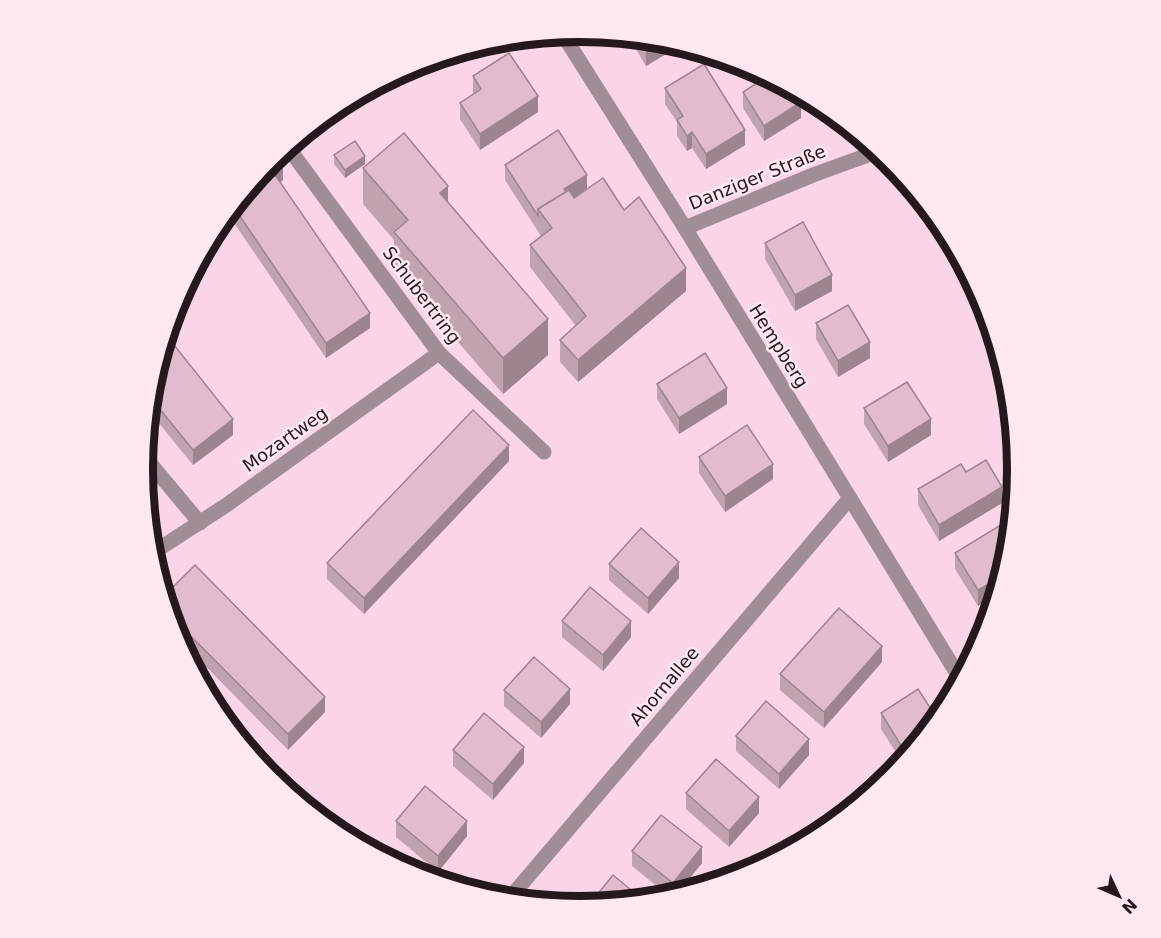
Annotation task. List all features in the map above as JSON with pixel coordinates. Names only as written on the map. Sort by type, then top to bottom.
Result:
[{"type":"street","name":"Hempberg","points":[[568,42],[685,228],[956,671]]},
{"type":"street","name":"Schubertring","points":[[293,154],[440,353],[544,452]]},
{"type":"street","name":"Danziger Straße","points":[[685,228],[868,154]]},
{"type":"street","name":"Mozartweg","points":[[161,548],[440,353]]},
{"type":"street","points":[[153,467],[200,523]]},
{"type":"street","name":"Ahornallee","points":[[515,891],[850,498]]},
{"type":"building","points":[[509,53],[538,96],[480,134],[460,103],[481,89],[473,76]]},
{"type":"building","points":[[704,64],[745,130],[706,154],[692,132],[687,136],[677,120],[683,116],[665,88]]},
{"type":"building","points":[[759,82],[800,103],[764,126],[743,92]]},
{"type":"building","points":[[558,130],[587,175],[564,189],[566,192],[538,209],[538,216],[505,165]]},
{"type":"building","points":[[404,133],[448,186],[440,193],[548,319],[503,358],[394,232],[408,220],[363,168]]},
{"type":"building","points":[[355,141],[365,156],[345,170],[334,155]]},
{"type":"building","points":[[273,173],[370,313],[326,343],[238,214]]},
{"type":"building","points":[[603,178],[624,210],[639,197],[686,268],[578,360],[560,340],[586,316],[530,245],[552,228],[538,209],[569,190],[574,198]]},
{"type":"building","points":[[803,222],[832,275],[795,295],[765,243]]},
{"type":"building","points":[[848,305],[870,342],[838,361],[816,323]]},
{"type":"building","points":[[173,343],[233,419],[193,450],[158,407]]},
{"type":"building","points":[[705,353],[727,388],[679,418],[657,384]]},
{"type":"building","points":[[907,382],[931,419],[888,446],[864,408]]},
{"type":"building","points":[[473,410],[509,445],[364,598],[327,563]]},
{"type":"building","points":[[747,425],[773,464],[725,496],[699,457]]},
{"type":"building","points":[[986,460],[1002,487],[939,525],[918,489],[961,464],[966,472]]},
{"type":"building","points":[[999,526],[1003,532],[992,582],[978,590],[955,553]]},
{"type":"building","points":[[641,528],[679,562],[648,598],[609,564]]},
{"type":"building","points":[[195,565],[325,697],[288,734],[185,631],[171,589]]},
{"type":"building","points":[[590,587],[631,621],[603,655],[562,621]]},
{"type":"building","points":[[839,608],[882,646],[824,712],[780,674]]},
{"type":"building","points":[[534,657],[570,689],[541,722],[504,690]]},
{"type":"building","points":[[918,689],[932,711],[908,743],[902,747],[881,713]]},
{"type":"building","points":[[766,701],[809,739],[779,774],[736,736]]},
{"type":"building","points":[[484,713],[524,747],[493,784],[453,750]]},
{"type":"building","points":[[716,759],[759,797],[729,831],[686,793]]},
{"type":"building","points":[[425,786],[467,821],[438,856],[396,821]]},
{"type":"building","points":[[661,815],[702,847],[673,883],[632,851]]},
{"type":"building","points":[[613,875],[634,892],[608,895],[597,895]]}]
